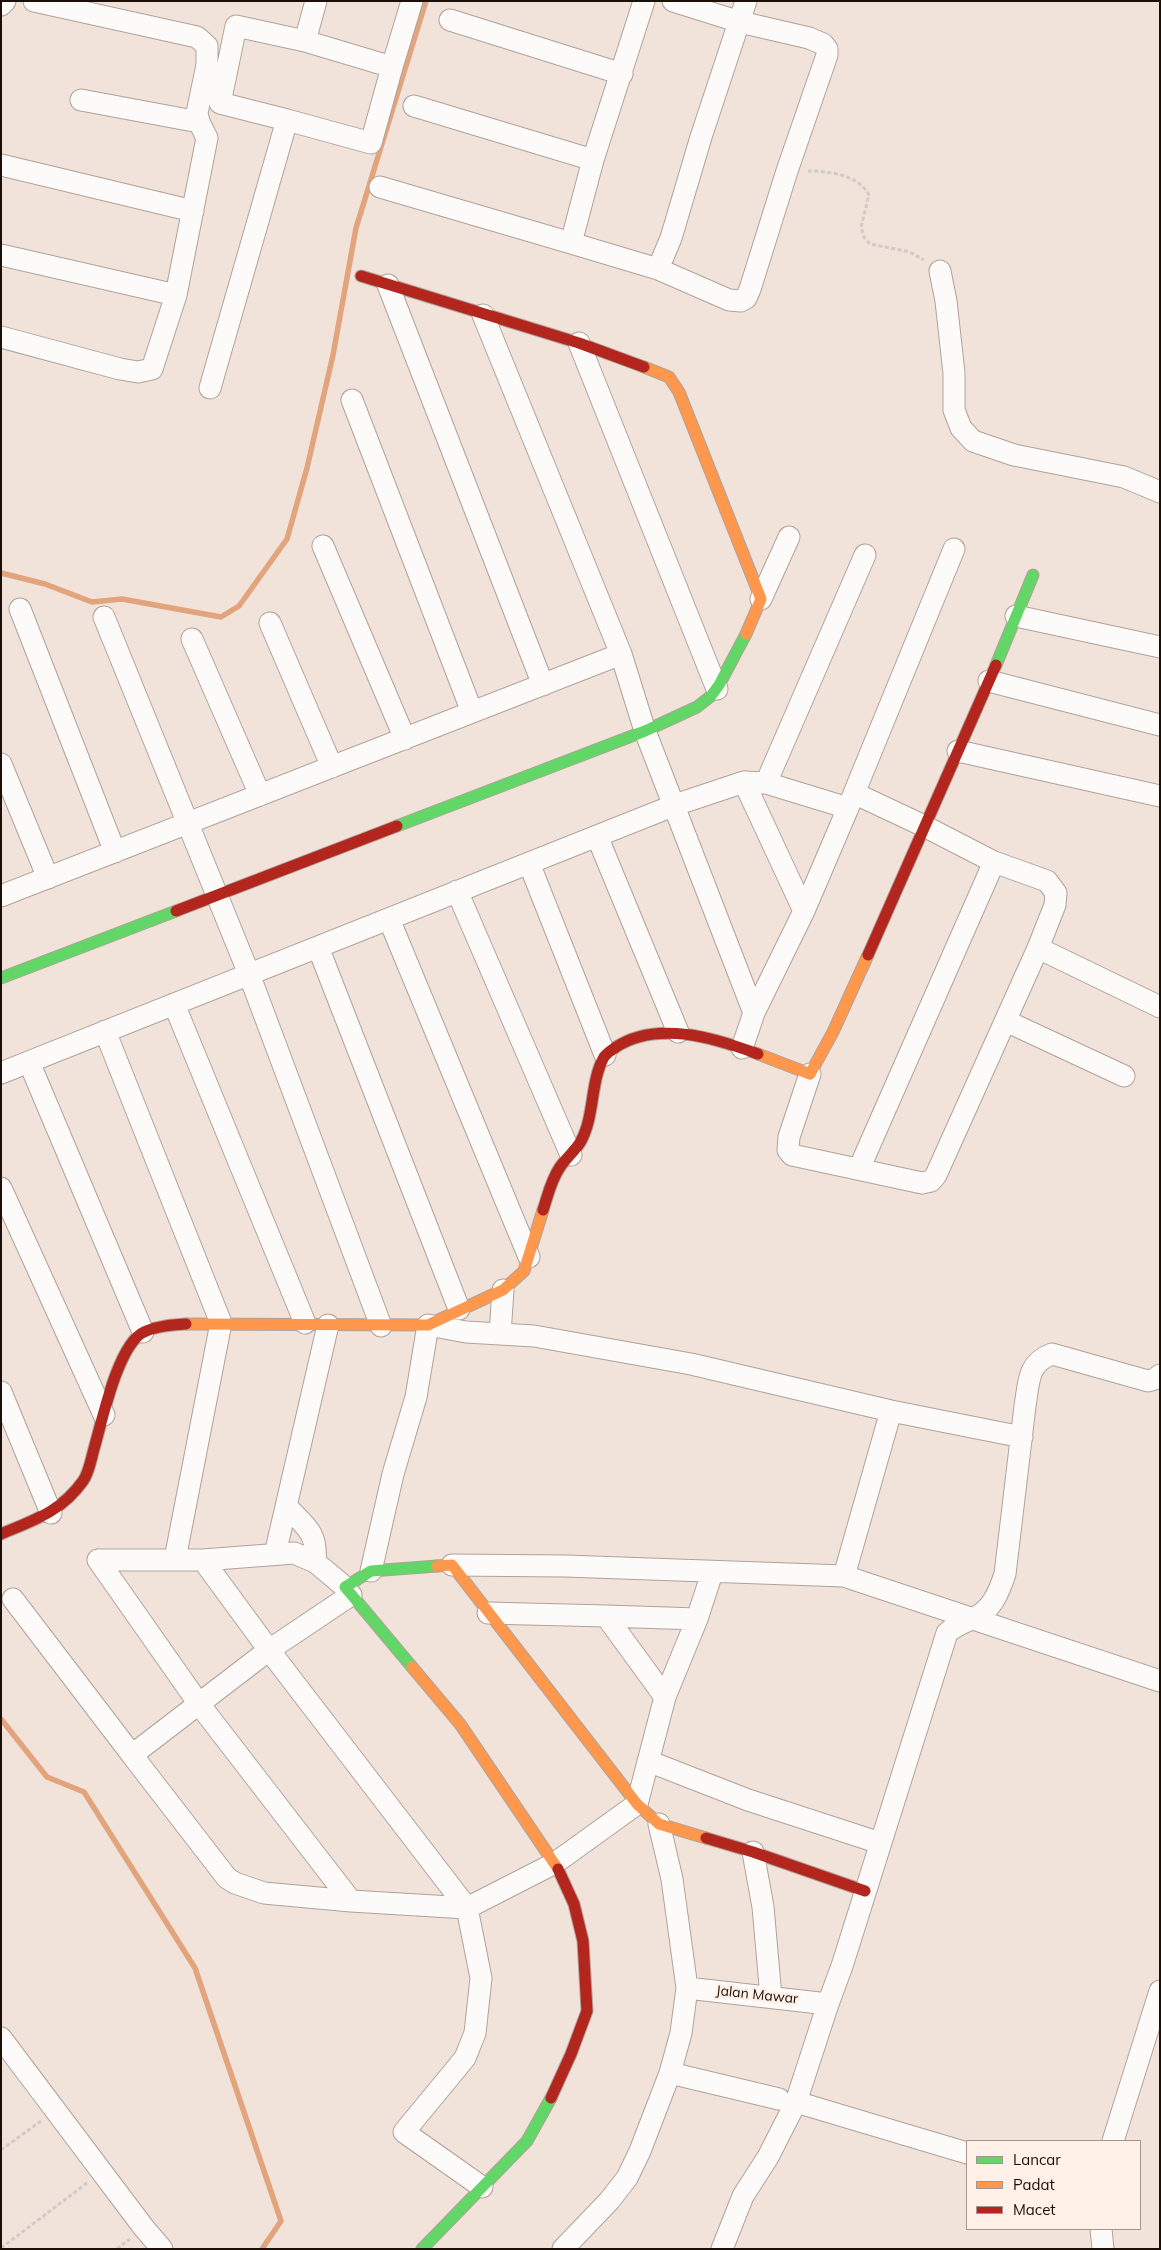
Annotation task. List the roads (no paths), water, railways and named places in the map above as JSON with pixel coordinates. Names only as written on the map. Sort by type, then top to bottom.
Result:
[{"type":"street","points":[[1,5],[5,1]]},
{"type":"street","points":[[1,337],[120,370],[138,372],[152,369],[176,295],[192,211],[207,148],[207,138],[197,113],[207,65],[207,46],[197,38],[34,1]]},
{"type":"street","points":[[305,41],[316,1]]},
{"type":"street","points":[[392,67],[305,41],[236,26],[220,103],[371,143],[412,1]]},
{"type":"street","points":[[571,243],[593,160],[644,1]]},
{"type":"street","points":[[380,187],[658,269],[729,300],[741,301],[746,298],[764,250],[787,170],[827,55],[827,49],[823,44],[809,38],[740,22],[673,1]]},
{"type":"street","points":[[658,269],[671,238],[701,137],[746,1]]},
{"type":"street","points":[[450,20],[622,74]]},
{"type":"street","points":[[81,100],[199,122]]},
{"type":"street","points":[[414,106],[593,160]]},
{"type":"street","points":[[210,388],[287,120]]},
{"type":"street","points":[[1,165],[192,211]]},
{"type":"street","points":[[1,255],[176,295]]},
{"type":"street","points":[[940,271],[946,301],[953,364],[954,410],[961,428],[972,441],[1014,455],[1124,477],[1160,492]]},
{"type":"street","points":[[361,276],[579,343],[669,378],[679,392],[761,599]]},
{"type":"street","points":[[388,285],[542,685]]},
{"type":"street","points":[[484,315],[621,654],[645,731],[754,1013]]},
{"type":"street","points":[[579,343],[716,689]]},
{"type":"street","points":[[352,400],[472,712]]},
{"type":"street","points":[[1,978],[645,731],[705,703],[716,689],[749,628],[789,537]]},
{"type":"street","points":[[323,546],[405,739]]},
{"type":"street","points":[[742,1048],[754,1013],[804,911],[852,801],[954,549]]},
{"type":"street","points":[[766,783],[865,555]]},
{"type":"street","points":[[1,1073],[675,805],[744,782],[766,783],[852,801],[924,826],[994,862],[1047,880],[1056,893],[1055,905],[1038,948],[936,1175],[931,1181],[922,1183],[792,1155],[788,1150],[789,1137],[810,1074],[833,1032],[924,826],[989,681],[1033,575]]},
{"type":"street","points":[[20,609],[115,852]]},
{"type":"street","points":[[1016,616],[1160,647]]},
{"type":"street","points":[[104,617],[249,974],[380,1326]]},
{"type":"street","points":[[270,623],[332,767]]},
{"type":"street","points":[[192,639],[260,795]]},
{"type":"street","points":[[1,896],[621,654]]},
{"type":"street","points":[[989,681],[1160,724]]},
{"type":"street","points":[[958,751],[1160,796]]},
{"type":"street","points":[[1,764],[48,878]]},
{"type":"street","points":[[744,782],[804,911]]},
{"type":"street","points":[[596,836],[678,1032]]},
{"type":"street","points":[[859,1169],[994,862]]},
{"type":"street","points":[[529,863],[605,1055]]},
{"type":"street","points":[[457,891],[571,1155]]},
{"type":"street","points":[[389,919],[529,1257]]},
{"type":"street","points":[[318,947],[459,1309]]},
{"type":"street","points":[[1038,948],[1160,1007]]},
{"type":"street","points":[[174,1004],[305,1323]]},
{"type":"street","points":[[1006,1021],[1124,1076]]},
{"type":"street","points":[[105,1031],[220,1323],[175,1559]]},
{"type":"street","points":[[428,1325],[503,1290],[524,1271],[551,1184],[560,1166],[581,1142],[586,1129],[596,1080],[605,1055],[630,1038],[678,1032],[742,1048],[810,1074]]},
{"type":"street","points":[[29,1062],[143,1332]]},
{"type":"street","points":[[1,1188],[104,1415]]},
{"type":"street","points":[[500,1334],[503,1290]]},
{"type":"street","points":[[1,1534],[51,1513],[72,1497],[86,1479],[118,1367],[130,1344],[143,1332],[168,1325],[305,1323],[380,1326],[428,1325],[466,1332],[534,1336],[691,1364],[891,1411],[1022,1437]]},
{"type":"street","points":[[275,1554],[328,1325]]},
{"type":"street","points":[[132,1755],[348,1591],[371,1571],[393,1474],[416,1397],[428,1325]]},
{"type":"street","points":[[722,2249],[743,2196],[768,2158],[788,2100],[842,1966],[947,1633],[961,1622],[975,1618],[988,1608],[998,1593],[1005,1574],[1029,1379],[1034,1364],[1042,1357],[1052,1354],[1148,1381],[1160,1375]]},
{"type":"street","points":[[1,1392],[51,1513]]},
{"type":"street","points":[[844,1576],[891,1411]]},
{"type":"street","points":[[286,1506],[312,1532],[316,1546],[315,1562]]},
{"type":"street","points":[[351,1901],[199,1704],[98,1560],[203,1560],[294,1554],[315,1562],[348,1591],[460,1724],[555,1863],[574,1904],[583,1941],[587,2011],[572,2054],[545,2110],[527,2141],[422,2249]]},
{"type":"street","points":[[203,1560],[269,1650],[467,1908],[481,1978],[480,2006],[475,2033],[466,2058],[404,2132],[482,2186]]},
{"type":"street","points":[[371,1571],[452,1565],[566,1566],[844,1576],[905,1598],[975,1618],[1160,1681]]},
{"type":"street","points":[[452,1565],[637,1804],[659,1824],[753,1852],[865,1891]]},
{"type":"street","points":[[13,1599],[227,1878],[235,1883],[264,1893],[351,1901],[467,1908],[555,1863],[637,1804],[665,1697],[697,1619],[712,1572]]},
{"type":"street","points":[[488,1613],[697,1619]]},
{"type":"street","points":[[606,1616],[665,1697]]},
{"type":"street","points":[[648,1761],[748,1800],[880,1843]]},
{"type":"street","points":[[562,2249],[609,2201],[627,2178],[640,2151],[670,2073],[681,2033],[686,1988],[672,1879],[659,1824]]},
{"type":"street","points":[[753,1852],[763,1907],[771,1997]]},
{"type":"street","name":"Jalan Mawar","points":[[686,1988],[828,2004]]},
{"type":"street","points":[[1113,2140],[1160,1991]]},
{"type":"street","points":[[1,2038],[162,2249]]},
{"type":"street","points":[[670,2073],[788,2100],[966,2152]]},
{"type":"street","points":[[1102,2230],[1103,2249]]},
{"type":"waterway","points":[[1,573],[45,584],[92,602],[122,599],[221,617],[239,606],[287,539],[307,468],[333,355],[356,228],[426,1]]},
{"type":"waterway","points":[[1,1719],[47,1777],[84,1792],[195,1968],[281,2221],[262,2249]]}]
